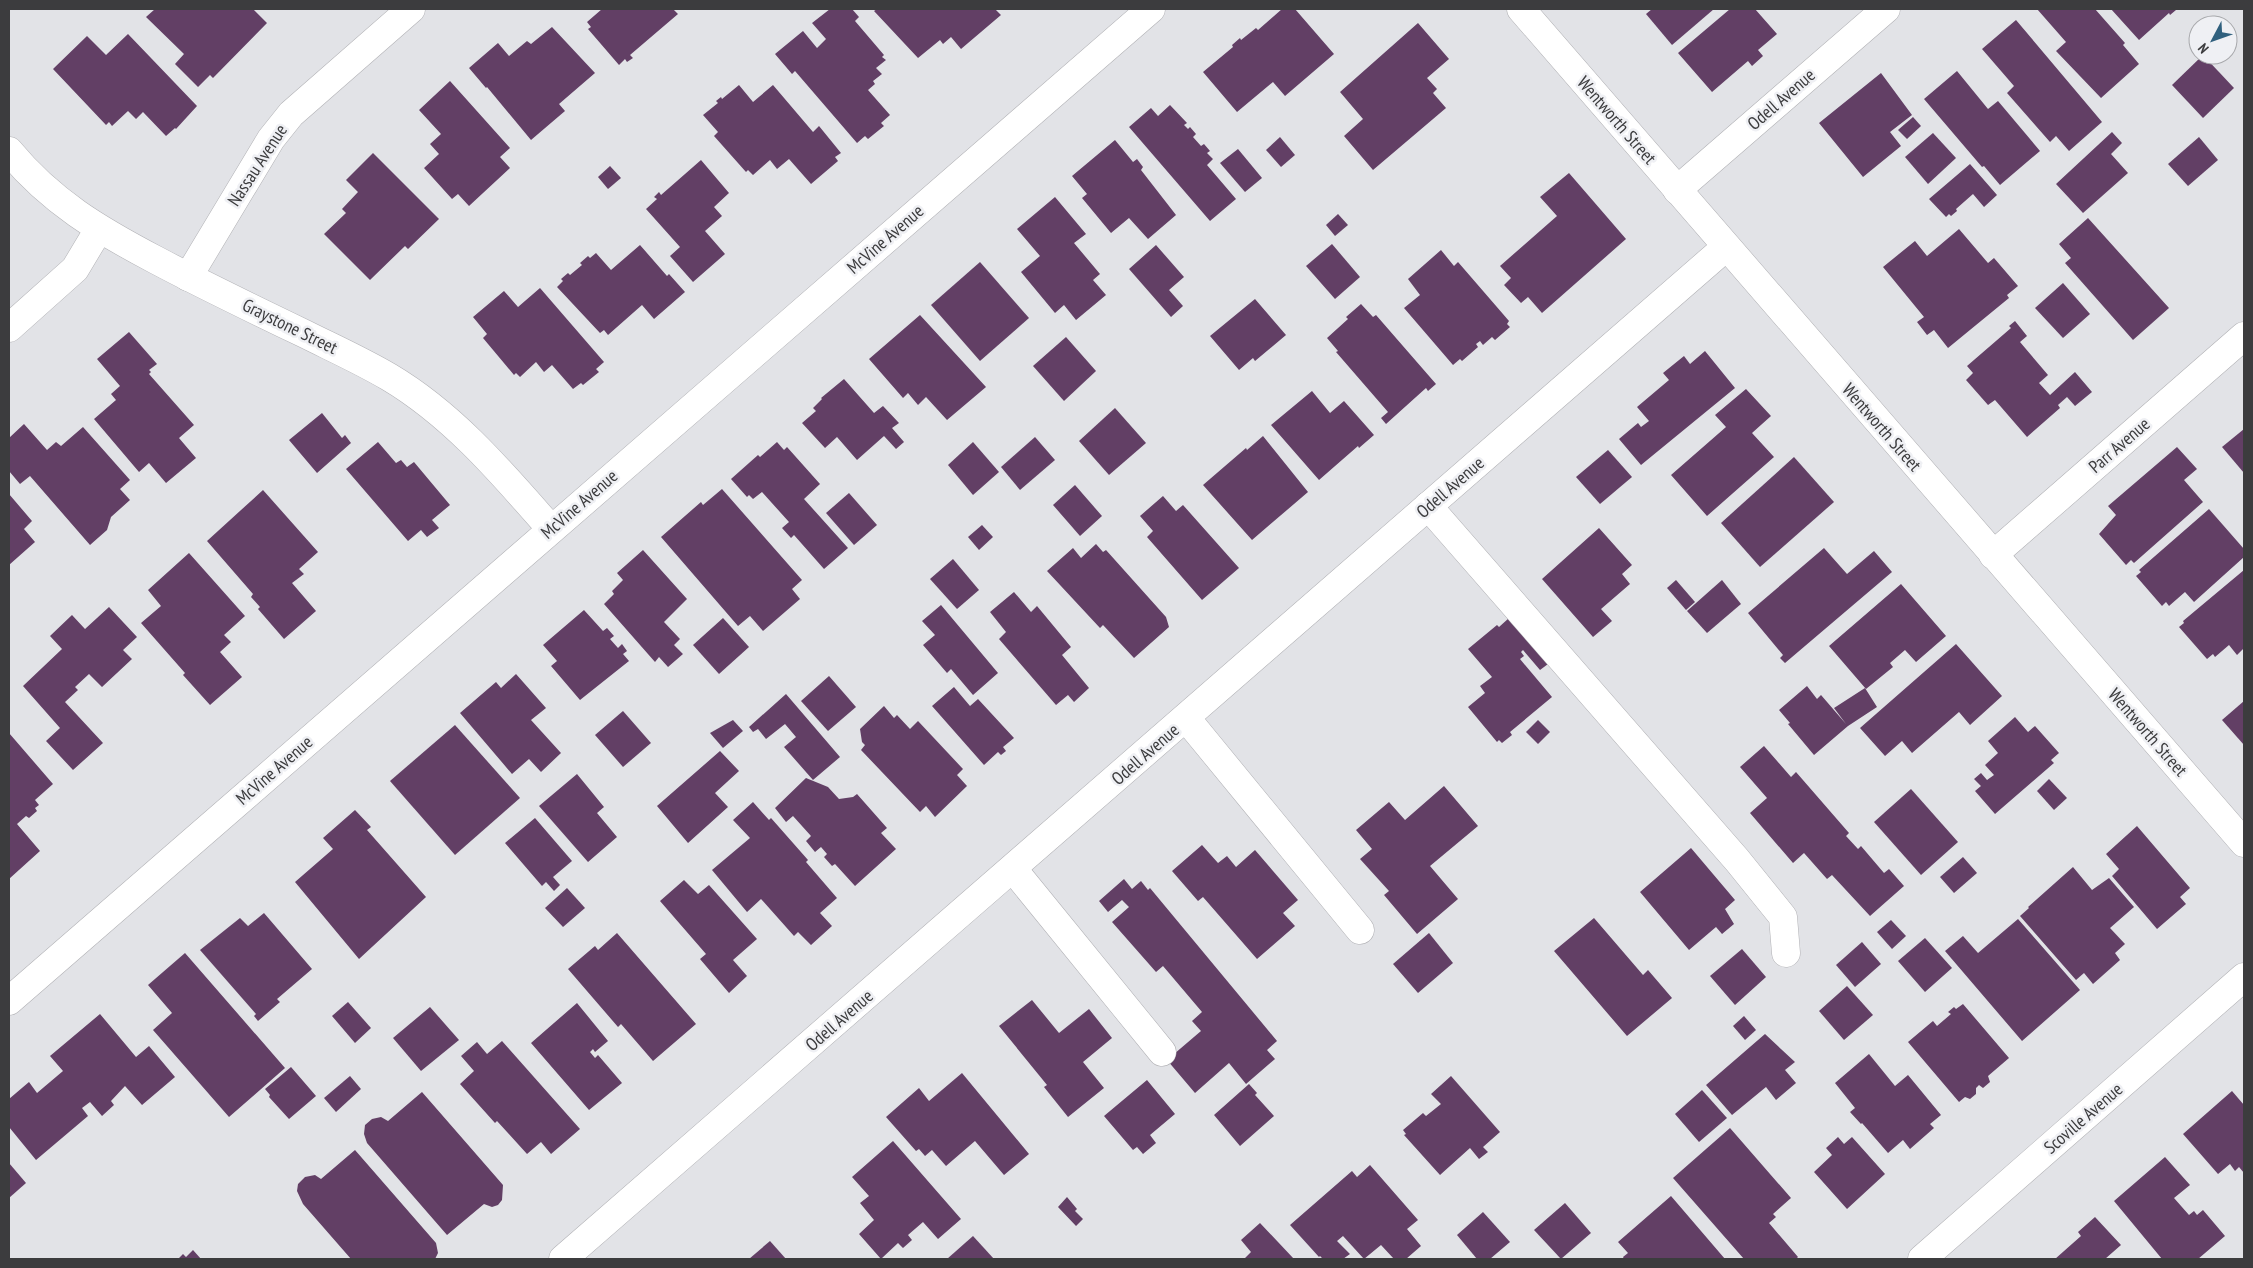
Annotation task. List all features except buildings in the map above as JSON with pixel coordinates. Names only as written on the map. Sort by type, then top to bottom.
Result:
[{"type":"street","name":"Nassau Avenue","points":[[188,277],[271,139],[291,114],[412,9]]},
{"type":"street","name":"McVine Avenue","points":[[9,1001],[550,529],[1151,9]]},
{"type":"street","name":"Wentworth Street","points":[[1521,9],[2244,844]]},
{"type":"street","name":"Odell Avenue","points":[[1677,190],[1886,9]]},
{"type":"street","name":"Graystone Street","points":[[9,151],[41,185],[99,229],[188,277],[355,358],[413,393],[459,429],[514,486],[550,529]]},
{"type":"street","points":[[9,328],[75,269],[99,229]]},
{"type":"street","name":"Odell Avenue","points":[[563,1259],[1726,247]]},
{"type":"street","name":"Parr Avenue","points":[[1993,555],[2244,336]]},
{"type":"street","points":[[1428,506],[1737,860],[1783,917],[1786,953]]},
{"type":"street","points":[[1186,718],[1360,930]]},
{"type":"street","points":[[1013,869],[1162,1052]]},
{"type":"street","name":"Scoville Avenue","points":[[1922,1259],[2244,977]]}]
